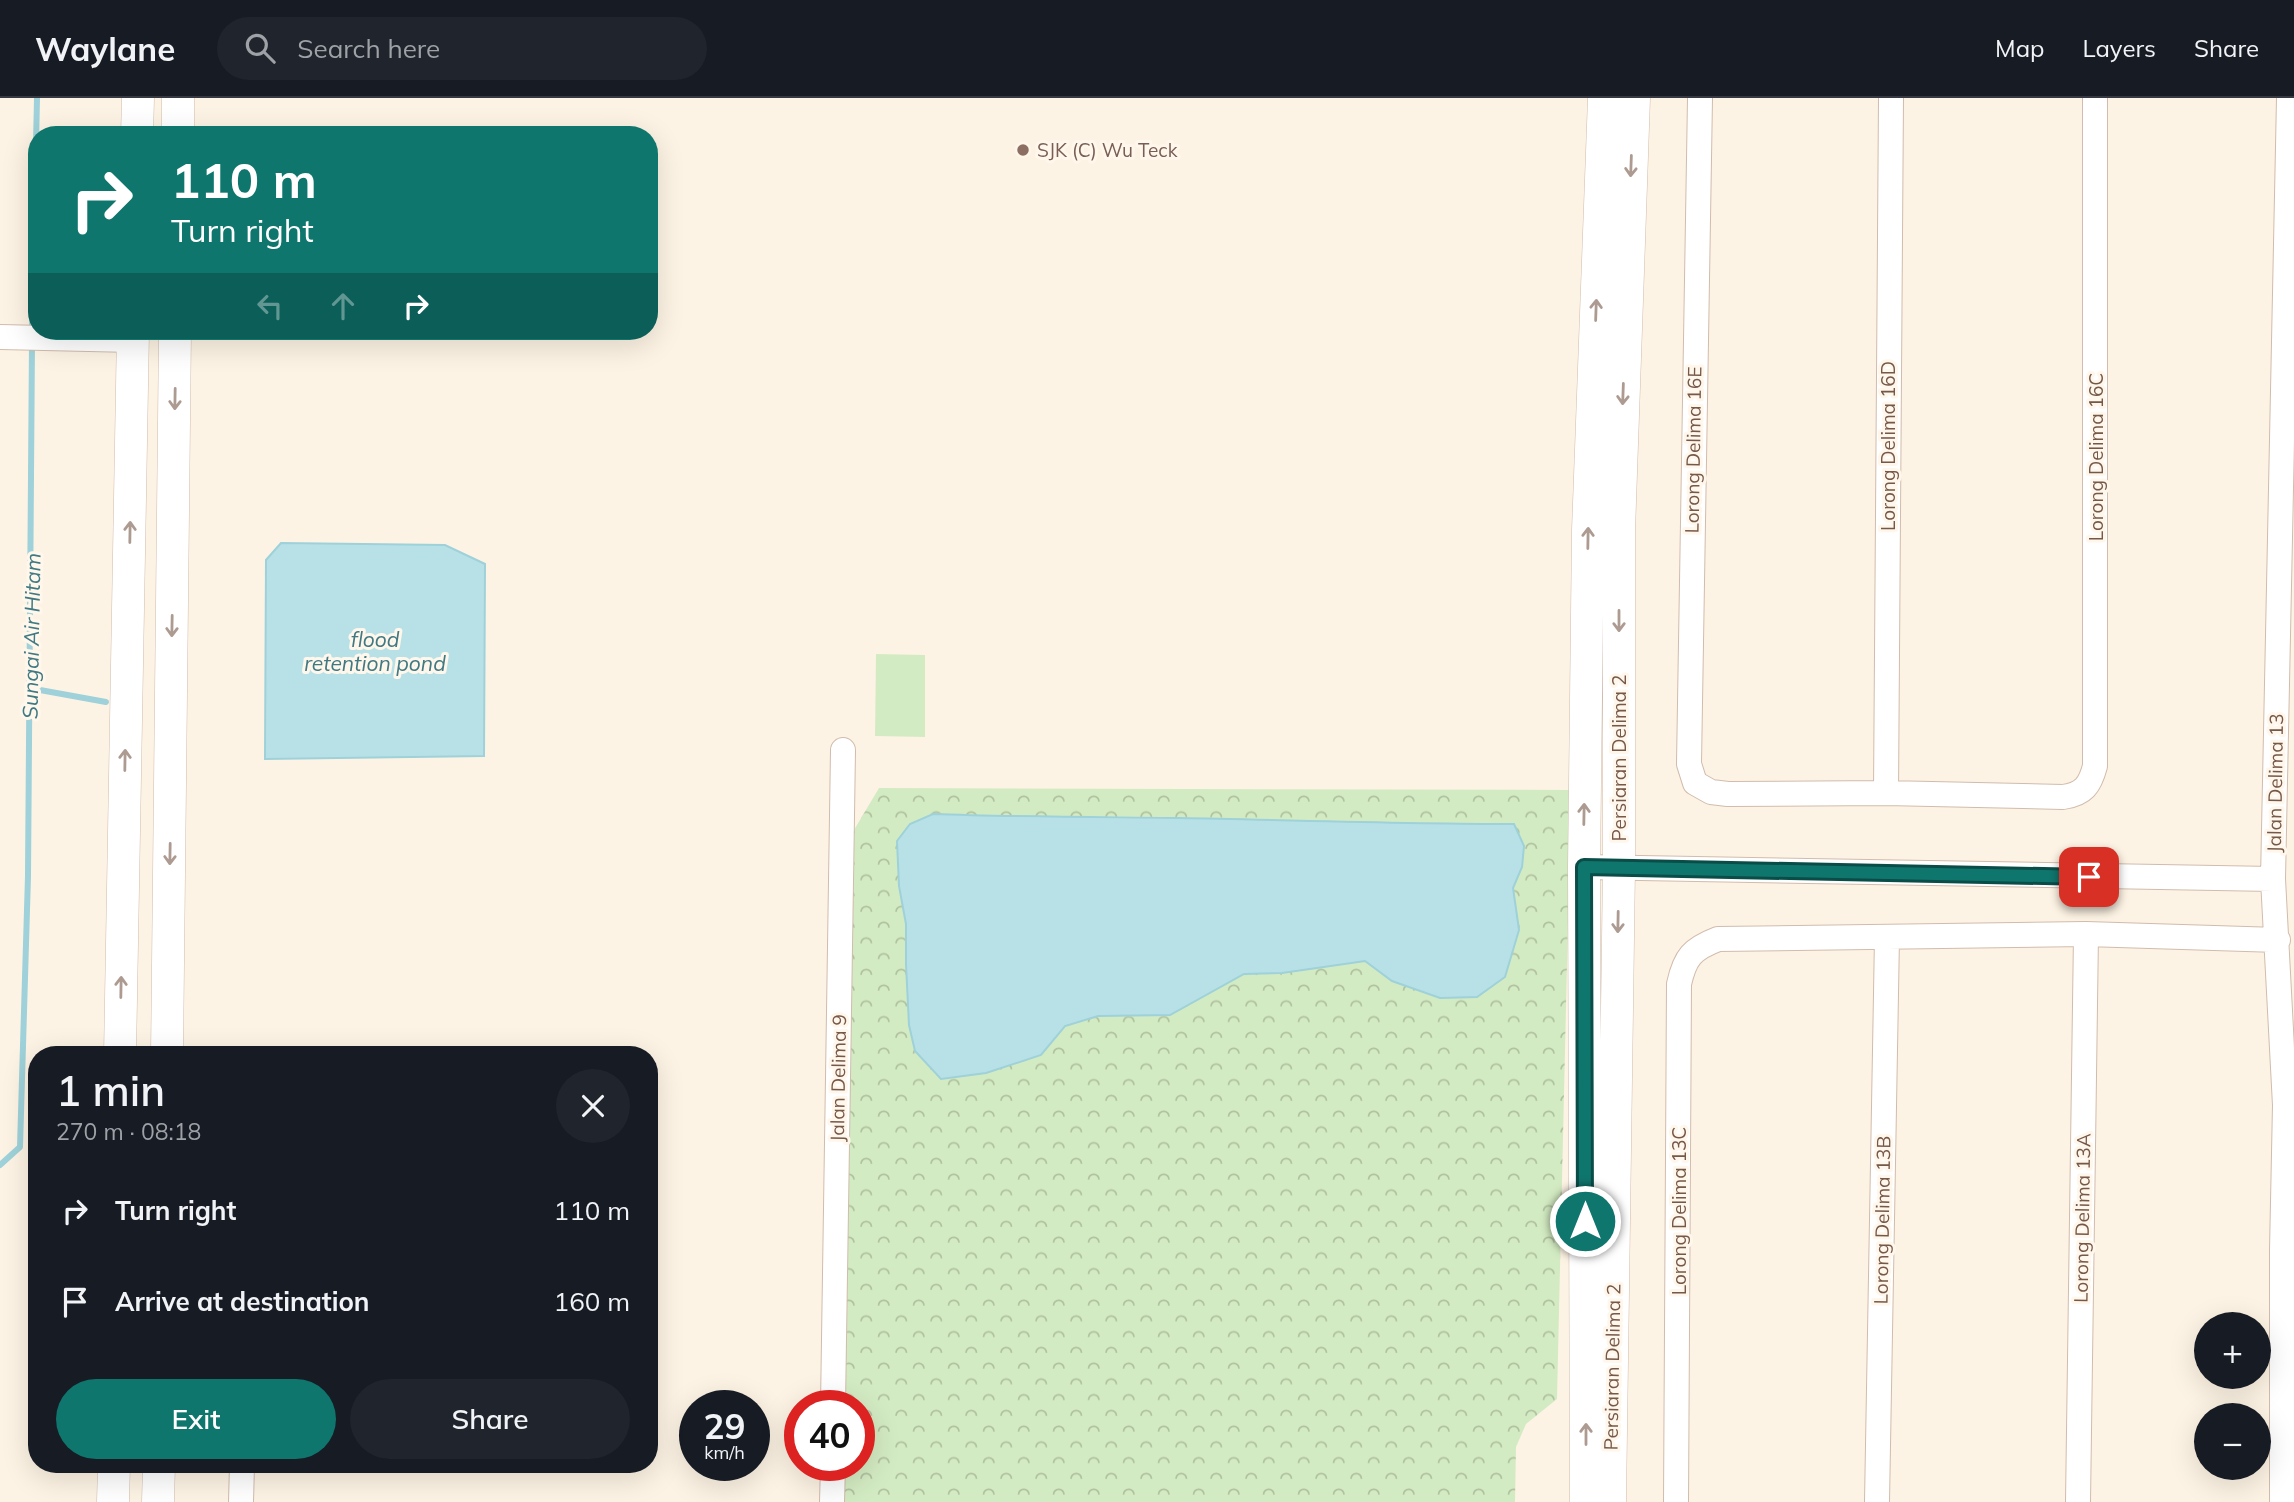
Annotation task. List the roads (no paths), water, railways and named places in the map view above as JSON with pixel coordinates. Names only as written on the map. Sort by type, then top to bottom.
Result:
[{"type":"street","points":[[137,126],[138,98]]},
{"type":"street","points":[[178,98],[178,126]]},
{"type":"street","name":"Persiaran Delima 2","points":[[1586,1502],[1584,867],[1588,530],[1604,98]]},
{"type":"street","name":"Persiaran Delima 2","points":[[1610,1502],[1619,868],[1619,531],[1634,98]]},
{"type":"street","name":"Lorong Delima 16E","points":[[1700,98],[1689,764],[1695,783],[1711,792],[1886,793]]},
{"type":"street","name":"Lorong Delima 16D","points":[[1886,793],[1891,98]]},
{"type":"street","name":"Lorong Delima 16C","points":[[1886,793],[2073,796],[2087,788],[2095,766],[2095,98]]},
{"type":"street","name":"Jalan Delima 13","points":[[2278,940],[2273,879],[2289,98]]},
{"type":"street","points":[[0,337],[28,338]]},
{"type":"street","points":[[120,1046],[133,340]]},
{"type":"street","points":[[167,1046],[175,340]]},
{"type":"street","name":"Jalan Delima 9","points":[[833,1390],[843,750]]},
{"type":"street","points":[[1584,867],[2273,879]]},
{"type":"street","points":[[1886,937],[2086,934],[2278,940],[2290,1105],[2282,1251],[2282,1502]]},
{"type":"street","name":"Lorong Delima 13A","points":[[2078,1502],[2086,934]]},
{"type":"street","name":"Lorong Delima 13C","points":[[1676,1502],[1679,984],[1684,963],[1700,946],[1718,939],[1886,937]]},
{"type":"street","name":"Lorong Delima 13B","points":[[1877,1502],[1886,937]]},
{"type":"street","points":[[113,1502],[114,1473]]},
{"type":"street","points":[[158,1502],[159,1473]]},
{"type":"street","points":[[241,1502],[242,1473]]},
{"type":"street","points":[[832,1502],[833,1481]]},
{"type":"water","name":"flood retention pond","points":[[281,543],[445,545],[485,564],[484,756],[265,759],[266,560]]},
{"type":"water","points":[[933,814],[1514,824],[1524,846],[1522,867],[1513,888],[1519,930],[1505,977],[1477,997],[1440,998],[1392,981],[1365,961],[1282,973],[1244,974],[1170,1015],[1098,1016],[1065,1026],[1041,1055],[986,1073],[941,1079],[915,1051],[909,1025],[906,924],[899,886],[897,841],[910,824]]},
{"type":"waterway","name":"Sungai Air Hitam","points":[[36,126],[37,98]]},
{"type":"waterway","name":"Sungai Air Hitam","points":[[0,1165],[20,1147],[28,876],[32,342]]},
{"type":"waterway","points":[[29,688],[106,702]]},
{"type":"place","name":"SJK (C) Wu Teck","points":[[1023,150]]}]
